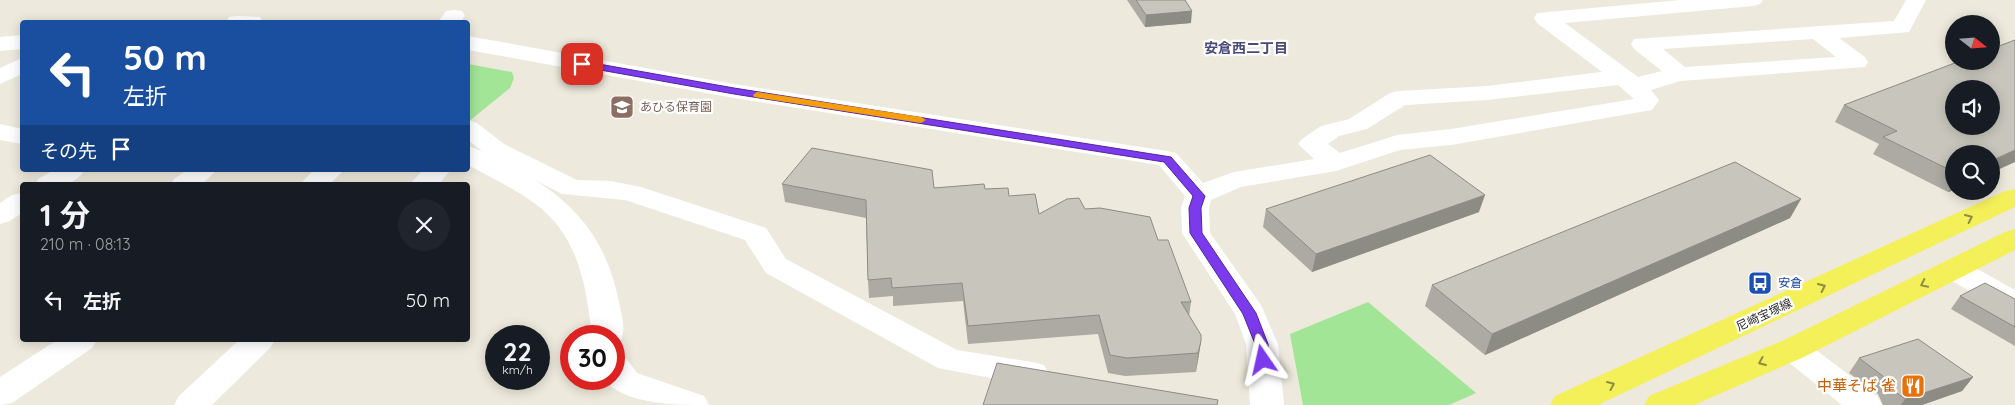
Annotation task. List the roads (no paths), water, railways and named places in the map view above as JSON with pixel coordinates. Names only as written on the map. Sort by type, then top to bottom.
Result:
[{"type":"main road","name":"尼崎宝塚線","points":[[1567,405],[2015,197]]},
{"type":"main road","points":[[1664,404],[1794,349],[2015,238]]},
{"type":"street","points":[[1267,405],[1262,344],[1250,313],[1196,233],[1195,208],[1199,196],[1234,180],[1336,163],[1397,143],[1450,137],[1643,105],[1647,100],[1630,82],[1545,18],[1753,0]]},
{"type":"street","points":[[1680,74],[1642,44],[1901,27],[1916,0]]},
{"type":"street","points":[[1336,163],[1311,144],[1330,131],[1358,124],[1399,98],[1647,82],[1680,74],[1857,62],[1819,33]]},
{"type":"street","points":[[0,44],[20,42]]},
{"type":"street","points":[[470,43],[734,91],[1167,159],[1199,196]]},
{"type":"street","points":[[0,77],[20,66]]},
{"type":"street","points":[[470,130],[495,149],[572,188],[611,189],[631,193],[756,234],[776,266],[950,360],[1056,378]]},
{"type":"street","points":[[470,155],[539,194],[560,210],[577,228],[584,240],[600,286],[607,325]]},
{"type":"street","points":[[53,182],[69,172]]},
{"type":"street","points":[[188,182],[201,172]]},
{"type":"street","points":[[316,182],[328,172]]},
{"type":"street","points":[[425,182],[436,172]]},
{"type":"street","points":[[0,215],[20,202]]},
{"type":"street","points":[[1954,269],[2015,303]]},
{"type":"street","points":[[0,394],[78,342]]},
{"type":"street","points":[[191,405],[257,342]]},
{"type":"street","points":[[1794,349],[1865,405]]},
{"type":"street","points":[[625,382],[692,405]]},
{"type":"place","name":"あひる保育園","points":[[622,107]]},
{"type":"place","name":"安倉","points":[[1760,283]]},
{"type":"place","name":"中華そば 雀","points":[[1913,386]]},
{"type":"district","name":"安倉西二丁目","points":[[1246,48]]}]
